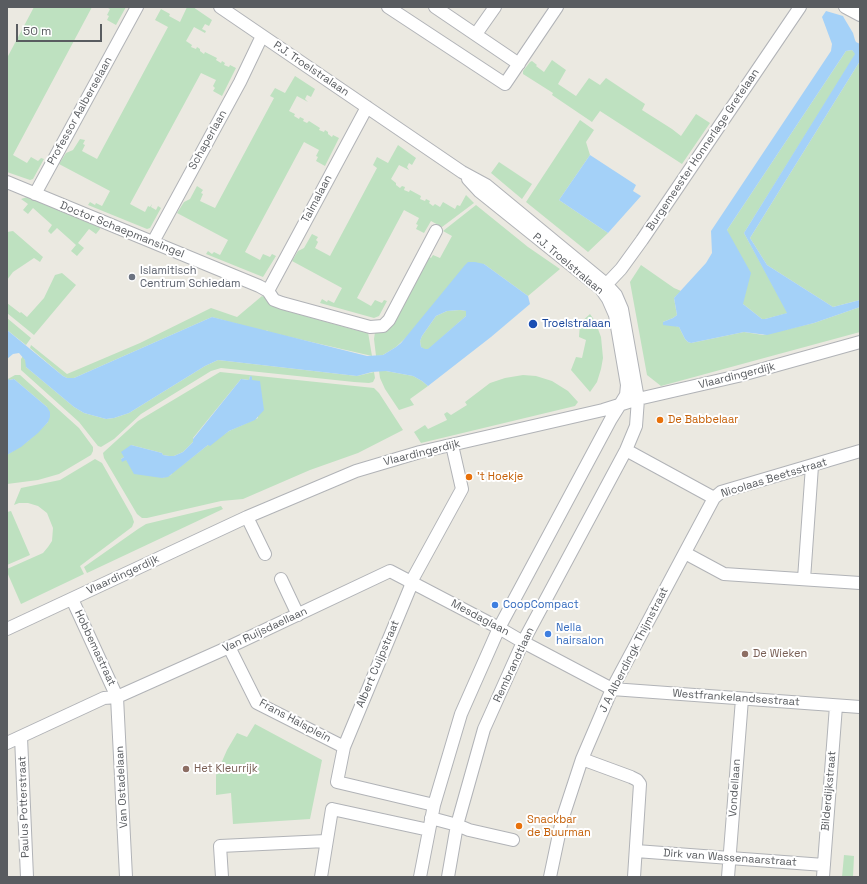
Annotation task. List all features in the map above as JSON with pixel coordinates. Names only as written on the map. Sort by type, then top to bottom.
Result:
[{"type":"street","name":"Professor Aalberselaan","points":[[35,194],[137,7]]},
{"type":"street","name":"P.J. Troelstralaan","points":[[220,7],[462,172],[479,191],[616,295],[622,309],[638,400]]},
{"type":"street","points":[[388,7],[505,84],[557,7]]},
{"type":"street","points":[[435,7],[519,64]]},
{"type":"street","points":[[476,34],[495,7]]},
{"type":"street","name":"Burgemeester Honnerlage Gretelaan","points":[[604,286],[621,268],[642,241],[800,7]]},
{"type":"street","points":[[845,7],[860,15]]},
{"type":"street","name":"Schaperlaan","points":[[153,242],[240,82],[262,36]]},
{"type":"street","name":"Talmalaan","points":[[268,291],[367,107]]},
{"type":"street","name":"Doctor Schaepmansingel","points":[[7,182],[258,286],[268,291],[274,300],[370,327],[383,326],[388,320],[436,231]]},
{"type":"street","name":"P.J. Troelstralaan","points":[[604,286],[614,311],[627,385],[626,395],[619,406]]},
{"type":"street","name":"Vlaardingerdijk","points":[[7,629],[247,517],[356,470],[420,452],[619,406],[738,376],[860,342]]},
{"type":"street","name":"Rembrandtlaan","points":[[448,877],[457,824],[484,729],[523,642],[626,450],[636,426],[638,400]]},
{"type":"street","points":[[420,877],[434,805],[461,714],[499,628],[619,406]]},
{"type":"street","name":"Albert Cuijpstraat","points":[[434,805],[337,782],[344,747],[412,582],[462,489],[452,445]]},
{"type":"street","name":"Nicolaas Beetsstraat","points":[[626,450],[714,498],[721,492],[860,451]]},
{"type":"street","points":[[804,579],[812,466]]},
{"type":"street","name":"J A Alberdingk Thijmstraat","points":[[550,877],[562,820],[582,759],[612,689],[714,498]]},
{"type":"street","points":[[247,517],[264,554]]},
{"type":"street","points":[[685,553],[724,574],[860,583]]},
{"type":"street","name":"Van Ruijsdaellaan","points":[[7,743],[104,698],[118,697],[229,647],[390,571],[412,582]]},
{"type":"street","points":[[281,579],[298,615]]},
{"type":"street","name":"Mesdaglaan","points":[[412,582],[612,689]]},
{"type":"street","name":"Hobbemastraat","points":[[72,599],[118,697]]},
{"type":"street","name":"Frans Halsplein","points":[[229,647],[257,703],[344,747]]},
{"type":"street","name":"Westfrankelandsestraat","points":[[612,689],[860,707]]},
{"type":"street","name":"Van Ostadelaan","points":[[118,697],[126,877]]},
{"type":"street","name":"Vondellaan","points":[[728,877],[742,698]]},
{"type":"street","name":"Bilderdijkstraat","points":[[823,871],[836,706]]},
{"type":"street","name":"Paulus Potterstraat","points":[[21,737],[27,877]]},
{"type":"street","points":[[582,759],[631,777],[637,780],[640,784],[634,877]]},
{"type":"street","points":[[321,877],[332,809],[429,830]]},
{"type":"street","points":[[431,818],[457,824],[469,830],[513,840]]},
{"type":"street","points":[[222,877],[220,846],[326,841]]},
{"type":"street","name":"Dirk van Wassenaarstraat","points":[[636,851],[730,858],[823,871]]},
{"type":"green space","points":[[34,7],[92,7],[13,155],[27,163],[31,157],[38,161],[41,158],[44,159],[33,179],[30,180],[7,172],[7,58]]},
{"type":"green space","points":[[106,7],[126,7],[116,25],[107,20],[109,16],[107,15],[110,9]]},
{"type":"green space","points":[[187,7],[193,7],[212,20],[209,26],[205,24],[202,29],[206,31],[205,33],[194,27],[186,41],[192,45],[191,47],[196,49],[197,47],[204,54],[205,52],[217,58],[216,60],[221,63],[222,61],[225,63],[224,65],[229,67],[230,65],[236,68],[222,96],[213,91],[215,88],[213,86],[216,80],[201,73],[130,204],[145,212],[148,206],[150,207],[152,204],[151,207],[156,210],[158,206],[161,208],[150,228],[147,229],[88,205],[90,202],[95,205],[96,203],[102,206],[110,191],[59,164],[66,153],[73,150],[80,139],[85,140],[83,144],[85,145],[82,151],[97,159],[168,27],[155,20],[161,9],[170,14],[169,16],[180,22]]},
{"type":"green space","points":[[852,50],[856,54],[744,233],[788,313],[762,319],[743,304],[727,230],[846,51]]},
{"type":"green space","points":[[552,60],[566,70],[558,84],[576,96],[589,78],[600,85],[606,78],[645,104],[642,110],[681,136],[696,114],[710,123],[682,164],[600,111],[592,122],[552,95],[553,93],[523,74],[523,71],[532,61],[544,72]]},
{"type":"green space","points":[[860,61],[860,300],[833,307],[767,265],[750,238]]},
{"type":"green space","points":[[295,76],[315,89],[311,97],[307,95],[305,99],[308,102],[297,96],[289,111],[295,114],[294,116],[299,119],[300,117],[304,119],[303,121],[307,123],[309,121],[320,128],[319,130],[324,132],[325,130],[332,137],[333,135],[339,138],[325,166],[316,161],[318,157],[316,156],[319,150],[304,142],[245,252],[260,260],[263,254],[270,257],[272,254],[276,256],[263,277],[206,254],[208,251],[212,254],[214,252],[220,255],[228,240],[177,213],[184,202],[190,199],[197,186],[203,190],[200,201],[215,208],[274,98],[270,96],[275,88],[285,93]]},
{"type":"green space","points":[[580,120],[594,130],[586,142],[590,155],[559,200],[608,233],[588,252],[526,202]]},
{"type":"green space","points":[[398,145],[416,158],[412,165],[409,163],[407,167],[409,170],[399,165],[391,179],[396,183],[396,185],[400,188],[402,186],[405,187],[404,190],[409,192],[410,190],[421,196],[420,199],[430,201],[429,203],[433,206],[435,204],[440,207],[443,202],[455,209],[457,205],[460,206],[466,195],[474,203],[442,227],[431,221],[424,233],[416,229],[418,225],[416,224],[419,218],[404,210],[357,298],[371,306],[375,300],[382,303],[384,300],[387,301],[379,316],[374,318],[320,303],[322,299],[327,302],[328,300],[334,303],[342,288],[292,261],[298,251],[304,248],[312,234],[318,237],[316,240],[318,242],[315,248],[330,256],[377,168],[373,165],[377,157],[388,163]]},
{"type":"green space","points":[[499,162],[532,184],[522,199],[491,173]]},
{"type":"green space","points":[[27,197],[87,222],[89,219],[100,225],[100,229],[96,234],[89,229],[78,243],[84,248],[77,256],[71,251],[76,245],[57,228],[51,234],[48,231],[52,225],[33,208],[28,214],[23,210],[28,204],[21,199]]},
{"type":"green space","points":[[476,205],[528,247],[560,269],[528,296],[484,264],[396,347],[383,355],[376,356],[374,339],[375,332],[427,255],[431,258],[433,255],[440,258],[452,236],[443,231]]},
{"type":"green space","points":[[13,231],[43,257],[40,262],[34,258],[13,272],[7,280],[7,232]]},
{"type":"green space","points":[[641,265],[674,288],[681,291],[674,298],[677,315],[663,322],[679,327],[685,339],[691,343],[744,332],[763,335],[814,323],[860,307],[860,332],[661,386],[647,375],[630,282]]},
{"type":"green space","points":[[62,273],[76,285],[34,335],[7,313],[7,303],[27,317],[44,298],[55,275]]},
{"type":"green space","points":[[262,296],[287,308],[287,311],[359,331],[361,328],[368,332],[372,356],[268,332],[267,330],[266,332],[212,317],[74,378],[67,378],[63,376],[30,348],[31,345],[67,374],[140,343],[211,308],[237,317]]},
{"type":"green space","points":[[447,311],[466,311],[466,316],[428,350],[421,347],[420,341],[422,336],[436,316]]},
{"type":"green space","points":[[590,314],[595,321],[601,337],[603,358],[597,382],[590,392],[571,370],[576,357],[582,358],[586,340],[579,337],[580,323]]},
{"type":"green space","points":[[7,318],[31,338],[26,345],[7,330]]},
{"type":"green space","points":[[23,356],[26,362],[26,367],[74,407],[84,413],[106,419],[129,413],[205,366],[218,360],[357,376],[374,372],[375,378],[373,382],[369,383],[221,368],[211,371],[141,414],[114,439],[101,447],[98,446],[79,422],[21,370],[21,359]]},
{"type":"green space","points":[[379,371],[413,376],[428,386],[410,399],[414,405],[399,410],[385,389],[380,378]]},
{"type":"green space","points":[[220,372],[374,388],[379,393],[403,430],[358,453],[310,470],[243,499],[221,501],[142,518],[137,514],[104,458],[103,453],[138,421]],"holes":[[[250,376],[252,380],[258,418],[229,431],[208,445],[171,475],[162,478],[121,459],[124,457],[131,445],[169,456],[174,456],[183,452],[193,442],[193,438],[241,379],[249,380]]]},
{"type":"green space","points":[[15,375],[20,375],[79,428],[93,447],[91,455],[59,474],[38,480],[7,484],[7,455],[28,441],[48,422],[47,407],[14,379],[8,379]]},
{"type":"green space","points":[[523,375],[536,376],[552,381],[568,391],[578,402],[575,406],[421,443],[414,432],[425,425],[428,429],[447,420],[444,414],[447,412],[451,415],[467,405],[465,402],[490,383],[505,378]]},
{"type":"green space","points":[[95,459],[102,463],[132,516],[134,522],[132,527],[80,566],[84,574],[21,604],[7,569],[43,553],[52,541],[53,528],[47,513],[38,506],[28,503],[19,503],[14,505],[21,488],[60,480]]},
{"type":"green space","points":[[221,506],[223,509],[87,573],[84,567],[146,524]]},
{"type":"green space","points":[[11,511],[30,555],[7,565],[7,512]]},
{"type":"green space","points":[[255,724],[322,760],[310,819],[233,824],[231,793],[216,795],[216,775],[227,750],[237,733],[247,737]]},
{"type":"green space","points":[[844,855],[854,856],[853,877],[842,877]]},
{"type":"water","points":[[826,11],[843,16],[853,33],[856,42],[860,44],[860,61],[750,238],[767,265],[833,307],[860,300],[860,307],[814,323],[767,335],[744,332],[691,343],[688,342],[679,327],[663,325],[663,322],[677,315],[674,298],[706,263],[712,253],[711,231],[831,51],[832,44],[822,17]],"holes":[[[852,50],[855,54],[744,233],[787,313],[762,319],[743,304],[751,273],[727,230],[846,51]]]},
{"type":"water","points":[[590,155],[636,185],[633,191],[641,196],[608,233],[559,200]]},
{"type":"water","points":[[468,262],[484,264],[528,296],[530,304],[491,337],[428,386],[413,376],[386,371],[372,372],[357,376],[218,360],[205,366],[129,413],[106,419],[84,413],[74,407],[26,367],[25,360],[19,353],[13,354],[7,359],[7,330],[63,376],[67,378],[74,378],[212,317],[367,356],[383,355],[401,343]],"holes":[[[447,311],[466,311],[466,316],[428,349],[421,347],[420,341],[422,336],[436,316]]]},
{"type":"water","points":[[250,376],[252,377],[252,380],[260,381],[264,410],[255,420],[229,431],[210,446],[208,445],[168,477],[162,478],[134,474],[126,460],[122,462],[121,459],[124,457],[121,452],[131,445],[169,456],[174,456],[183,452],[193,442],[193,439],[241,379],[249,380]]},
{"type":"water","points":[[7,377],[9,380],[14,379],[47,407],[50,412],[50,417],[48,422],[38,433],[21,447],[7,455]]},
{"type":"place","name":"Islamitisch Centrum Schiedam","points":[[132,277]]},
{"type":"place","name":"Troelstralaan","points":[[533,324]]},
{"type":"place","name":"De Babbelaar","points":[[660,420]]},
{"type":"place","name":"'t Hoekje","points":[[469,477]]},
{"type":"place","name":"CoopCompact","points":[[495,605]]},
{"type":"place","name":"Nella hairsalon","points":[[548,634]]},
{"type":"place","name":"De Wieken","points":[[745,654]]},
{"type":"place","name":"Het Kleurrijk","points":[[186,769]]},
{"type":"place","name":"Snackbar de Buurman","points":[[519,826]]}]
